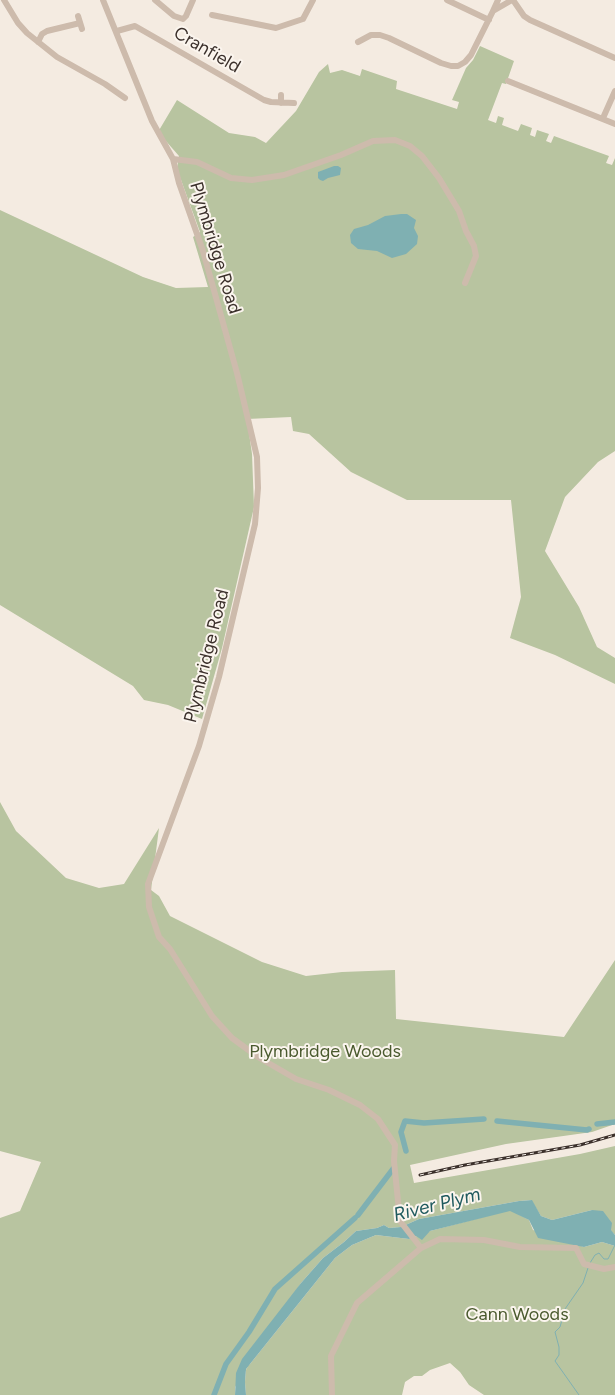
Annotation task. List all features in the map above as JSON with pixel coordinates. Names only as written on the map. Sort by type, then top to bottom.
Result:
[{"type":"street","points":[[4,0],[18,23],[38,42],[57,57],[105,84],[125,98]]},
{"type":"street","name":"Plymbridge Road","points":[[103,0],[117,30],[152,122],[173,159],[179,183],[203,251],[237,373],[257,457],[258,488],[255,524],[219,676],[199,746],[148,884],[149,907],[159,937],[170,949],[212,1016],[232,1038],[258,1057],[296,1079],[329,1090],[360,1105],[378,1119],[395,1144],[400,1222],[421,1248]]},
{"type":"street","points":[[155,0],[174,16],[183,19],[193,0]]},
{"type":"street","points":[[212,15],[276,28],[303,19],[313,0]]},
{"type":"street","points":[[448,0],[488,20]]},
{"type":"street","points":[[358,42],[371,35],[380,35],[451,66],[458,66],[471,55],[498,0]]},
{"type":"street","points":[[493,11],[512,0],[524,16],[530,20],[615,58]]},
{"type":"street","points":[[38,42],[42,34],[47,31],[80,23]]},
{"type":"street","name":"Cranfield","points":[[117,30],[135,26],[264,100],[294,103]]},
{"type":"street","points":[[508,81],[615,124]]},
{"type":"street","points":[[603,118],[615,91]]},
{"type":"street","points":[[281,95],[281,103]]},
{"type":"street","points":[[173,159],[197,162],[231,178],[252,180],[284,175],[342,155],[373,141],[395,140],[410,146],[422,156],[439,178],[459,211],[474,246],[476,256],[465,283]]},
{"type":"street","points":[[332,1395],[331,1356],[357,1303],[421,1248],[440,1239],[484,1240],[520,1247],[576,1248],[584,1264],[604,1269],[615,1267]]},
{"type":"green space","points":[[480,46],[514,61],[506,84],[502,83],[488,120],[496,123],[498,116],[504,118],[502,125],[518,131],[521,124],[532,128],[530,135],[535,137],[537,130],[549,134],[546,141],[551,143],[554,136],[609,156],[606,163],[612,165],[615,158],[615,451],[598,462],[565,497],[545,551],[579,607],[597,647],[615,658],[615,684],[555,655],[510,638],[521,597],[511,500],[407,500],[351,472],[309,434],[293,431],[291,417],[247,419],[252,454],[254,507],[222,648],[202,719],[168,705],[144,700],[133,686],[0,605],[0,210],[143,277],[176,288],[208,287],[193,237],[200,232],[177,169],[179,156],[158,132],[177,100],[229,133],[255,137],[266,143],[296,111],[319,72],[328,64],[330,73],[342,70],[360,76],[362,69],[397,81],[396,89],[457,109],[459,102],[452,100],[466,68],[473,60]]},
{"type":"green space","name":"Plymbridge Woods","points":[[0,802],[16,831],[66,878],[99,888],[124,884],[159,828],[151,890],[159,896],[170,916],[262,962],[306,976],[342,972],[395,970],[396,1019],[564,1037],[615,960],[615,1124],[592,1132],[506,1144],[410,1165],[414,1183],[580,1154],[615,1146],[615,1235],[592,1210],[552,1220],[541,1216],[531,1200],[419,1219],[401,1227],[389,1228],[384,1225],[356,1231],[323,1258],[301,1283],[235,1387],[235,1395],[0,1395],[0,1218],[20,1211],[41,1162],[0,1151]]},
{"type":"green space","name":"Cann Woods","points":[[510,1210],[529,1220],[533,1230],[584,1247],[602,1242],[615,1246],[615,1395],[484,1395],[469,1385],[460,1372],[450,1363],[430,1370],[422,1376],[414,1376],[405,1382],[402,1395],[246,1395],[246,1369],[335,1258],[352,1245],[376,1235],[409,1239],[430,1231]]},
{"type":"water","points":[[334,166],[341,168],[340,175],[323,181],[318,178],[318,172]]},
{"type":"water","points":[[407,214],[416,220],[414,228],[418,236],[417,244],[406,254],[392,258],[377,251],[358,249],[351,243],[350,235],[354,229],[368,225],[385,216]]},
{"type":"water","name":"River Plym","points":[[532,1200],[541,1216],[552,1220],[592,1210],[603,1211],[612,1223],[611,1230],[615,1235],[615,1246],[602,1242],[584,1247],[538,1238],[529,1220],[510,1211],[430,1231],[422,1240],[416,1236],[409,1239],[376,1235],[352,1245],[335,1258],[246,1369],[246,1395],[235,1395],[236,1373],[242,1359],[301,1283],[323,1258],[356,1231],[384,1225],[389,1228],[401,1227],[419,1219]]},
{"type":"waterway","points":[[406,1151],[401,1132],[405,1121],[424,1123],[484,1119]]},
{"type":"waterway","points":[[497,1121],[589,1129]]},
{"type":"waterway","points":[[597,1124],[615,1122]]},
{"type":"waterway","points":[[358,1215],[393,1169]]},
{"type":"waterway","points":[[214,1395],[226,1364],[249,1332],[275,1289],[355,1218]]},
{"type":"waterway","points":[[590,1263],[595,1255],[599,1253],[604,1259],[608,1259],[615,1245]]},
{"type":"waterway","points":[[579,1395],[555,1361],[559,1355],[555,1332],[560,1327],[565,1309],[583,1283],[588,1268]]},
{"type":"railway","points":[[420,1175],[465,1165],[580,1145],[615,1135]]}]
